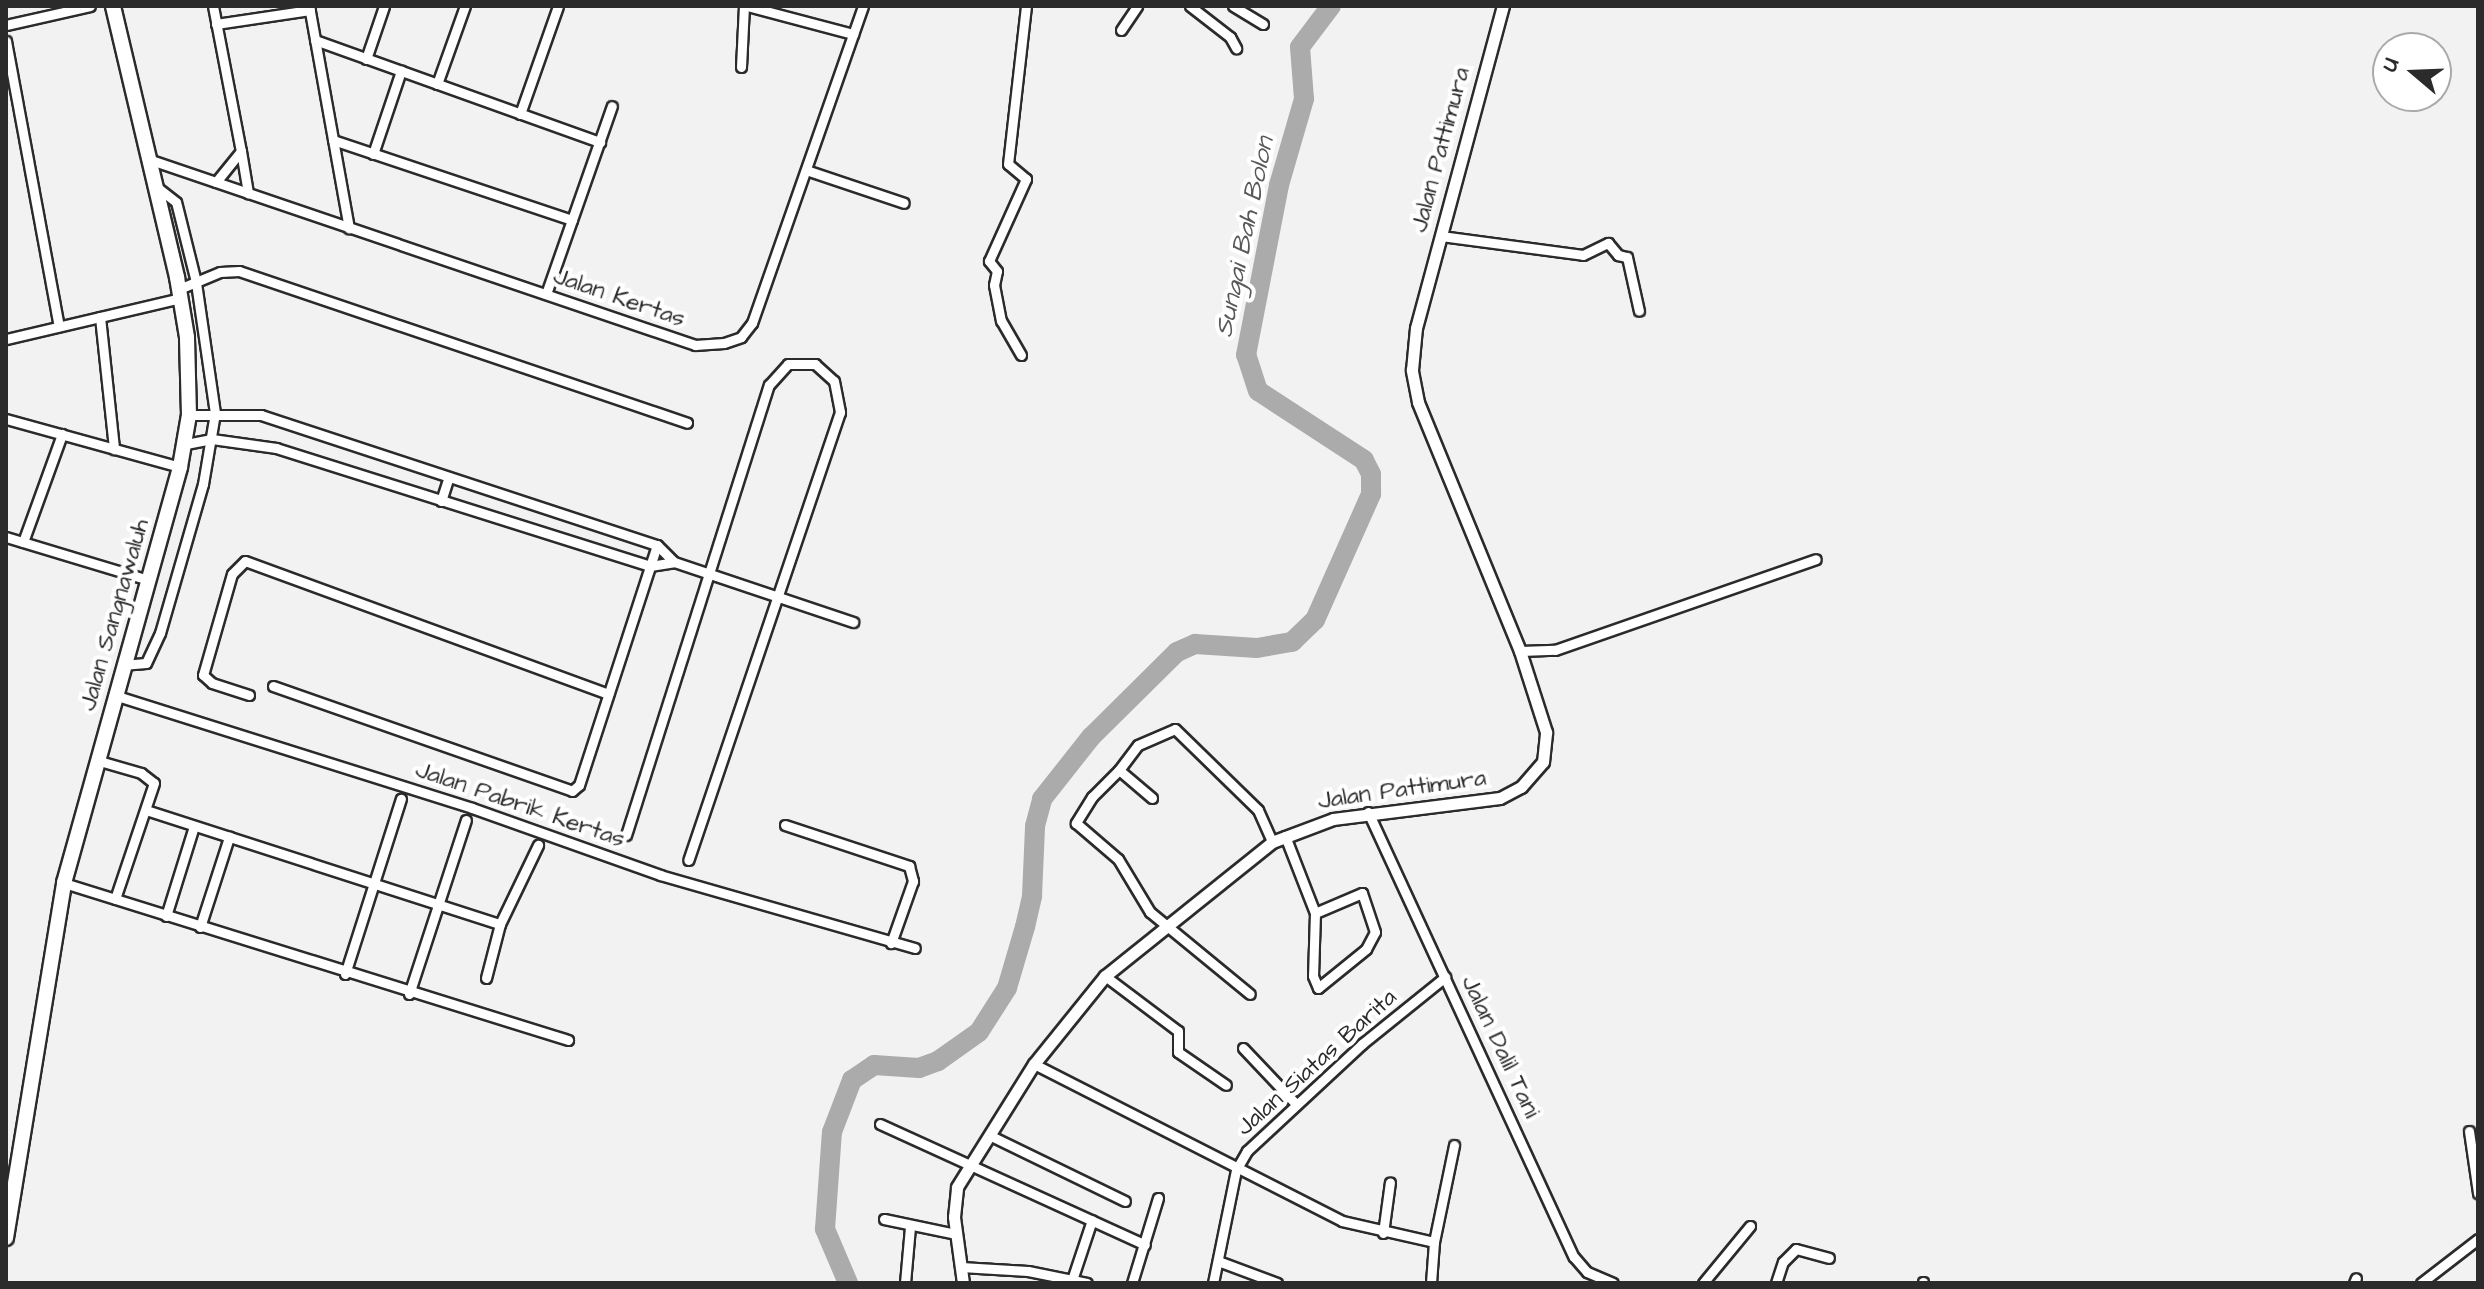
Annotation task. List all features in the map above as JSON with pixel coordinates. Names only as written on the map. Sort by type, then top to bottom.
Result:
[{"type":"main road","name":"Jalan Sangnawaluh","points":[[6,1238],[64,883],[122,665],[180,467],[189,415],[180,293],[113,6]]},
{"type":"street","points":[[6,25],[90,6]]},
{"type":"street","points":[[213,6],[248,193]]},
{"type":"street","points":[[366,59],[384,6]]},
{"type":"street","points":[[437,84],[465,6]]},
{"type":"street","points":[[520,114],[558,6]]},
{"type":"street","points":[[741,67],[746,6],[853,34]]},
{"type":"street","name":"Jalan Kertas","points":[[151,160],[695,345],[741,337],[752,323],[863,6]]},
{"type":"street","points":[[1021,355],[1001,321],[994,285],[997,271],[989,262],[1026,179],[1008,164],[1026,6]]},
{"type":"street","points":[[1121,30],[1137,6]]},
{"type":"street","points":[[1190,6],[1230,37],[1236,48]]},
{"type":"street","points":[[1233,6],[1263,24]]},
{"type":"street","name":"Jalan Pattimura","points":[[963,1283],[954,1197],[971,1163],[1034,1064],[1105,976],[1272,842],[1368,812],[1500,798],[1534,776],[1547,747],[1521,655],[1418,402],[1412,370],[1416,328],[1503,6]]},
{"type":"street","points":[[216,24],[309,8],[349,228]]},
{"type":"street","points":[[315,40],[600,142]]},
{"type":"street","points":[[6,41],[59,326]]},
{"type":"street","points":[[373,154],[401,71]]},
{"type":"street","points":[[546,294],[612,106]]},
{"type":"street","points":[[333,140],[572,220]]},
{"type":"street","points":[[216,182],[241,151]]},
{"type":"street","points":[[806,170],[904,203]]},
{"type":"street","points":[[122,665],[141,666],[150,660],[212,439],[215,413],[196,282],[176,202],[157,187]]},
{"type":"street","points":[[1441,236],[1583,255],[1608,243],[1618,255],[1627,257],[1639,311]]},
{"type":"street","points":[[6,339],[100,317],[180,293],[196,282],[239,271],[687,423]]},
{"type":"street","points":[[100,317],[114,449]]},
{"type":"street","points":[[626,835],[769,385],[788,364],[815,364],[834,381],[840,412],[783,599],[688,860]]},
{"type":"street","points":[[189,415],[261,415],[657,545],[674,562],[853,622]]},
{"type":"street","points":[[6,419],[180,467]]},
{"type":"street","points":[[23,542],[62,434]]},
{"type":"street","points":[[186,444],[212,439],[276,448],[650,566],[674,562]]},
{"type":"street","points":[[441,501],[449,477]]},
{"type":"street","points":[[6,537],[148,580]]},
{"type":"street","points":[[273,686],[572,791],[579,785],[657,545]]},
{"type":"street","points":[[1521,655],[1555,650],[1816,559]]},
{"type":"street","points":[[249,695],[212,683],[203,675],[232,574],[245,561],[608,694]]},
{"type":"street","name":"Jalan Pabrik Kertas","points":[[114,695],[472,808],[660,875],[915,948]]},
{"type":"street","points":[[1250,994],[1150,912],[1118,859],[1076,823],[1085,806],[1138,745],[1175,729],[1258,810],[1272,842]]},
{"type":"street","points":[[96,760],[153,780],[146,810],[115,899]]},
{"type":"street","points":[[1119,770],[1152,798]]},
{"type":"street","points":[[345,974],[401,799]]},
{"type":"street","points":[[146,810],[500,924]]},
{"type":"street","name":"Jalan Dalil Tani","points":[[1368,812],[1574,1257],[1587,1272],[1609,1282]]},
{"type":"street","points":[[409,994],[466,820]]},
{"type":"street","points":[[785,825],[909,866],[913,881],[891,943]]},
{"type":"street","points":[[166,916],[194,826]]},
{"type":"street","points":[[1285,836],[1315,913],[1313,976],[1318,988],[1370,945],[1375,932],[1362,893],[1315,913]]},
{"type":"street","points":[[200,927],[229,837]]},
{"type":"street","points":[[486,978],[500,924],[538,845]]},
{"type":"street","points":[[64,883],[409,994],[568,1040]]},
{"type":"street","points":[[1105,976],[1178,1031],[1178,1052],[1226,1085]]},
{"type":"street","name":"Jalan Siatas Barita","points":[[1213,1283],[1236,1170],[1247,1151],[1296,1104],[1445,977]]},
{"type":"street","points":[[1243,1048],[1296,1104]]},
{"type":"street","points":[[1034,1064],[1236,1170],[1342,1221],[1383,1233],[1434,1242]]},
{"type":"street","points":[[880,1124],[1145,1245]]},
{"type":"street","points":[[2469,1131],[2478,1193]]},
{"type":"street","points":[[989,1135],[1125,1201]]},
{"type":"street","points":[[1431,1283],[1434,1242],[1454,1145]]},
{"type":"street","points":[[1383,1233],[1390,1182]]},
{"type":"street","points":[[1132,1283],[1158,1198]]},
{"type":"street","points":[[884,1219],[910,1227],[956,1234]]},
{"type":"street","points":[[1071,1282],[1092,1220]]},
{"type":"street","points":[[1703,1283],[1750,1226]]},
{"type":"street","points":[[905,1283],[910,1227]]},
{"type":"street","points":[[2421,1283],[2476,1243]]},
{"type":"street","points":[[1776,1283],[1783,1262],[1796,1249],[1829,1258]]},
{"type":"street","points":[[1218,1261],[1277,1283]]},
{"type":"street","points":[[961,1267],[1028,1271],[1087,1283]]},
{"type":"waterway","name":"Sungai Bah Bolon","points":[[848,1283],[825,1229],[832,1132],[852,1080],[874,1065],[919,1068],[938,1061],[979,1032],[1007,988],[1025,927],[1032,896],[1035,826],[1042,799],[1091,737],[1177,652],[1195,644],[1257,648],[1292,642],[1315,620],[1371,494],[1371,474],[1364,460],[1258,391],[1246,355],[1279,185],[1304,99],[1300,47],[1331,6]]}]
